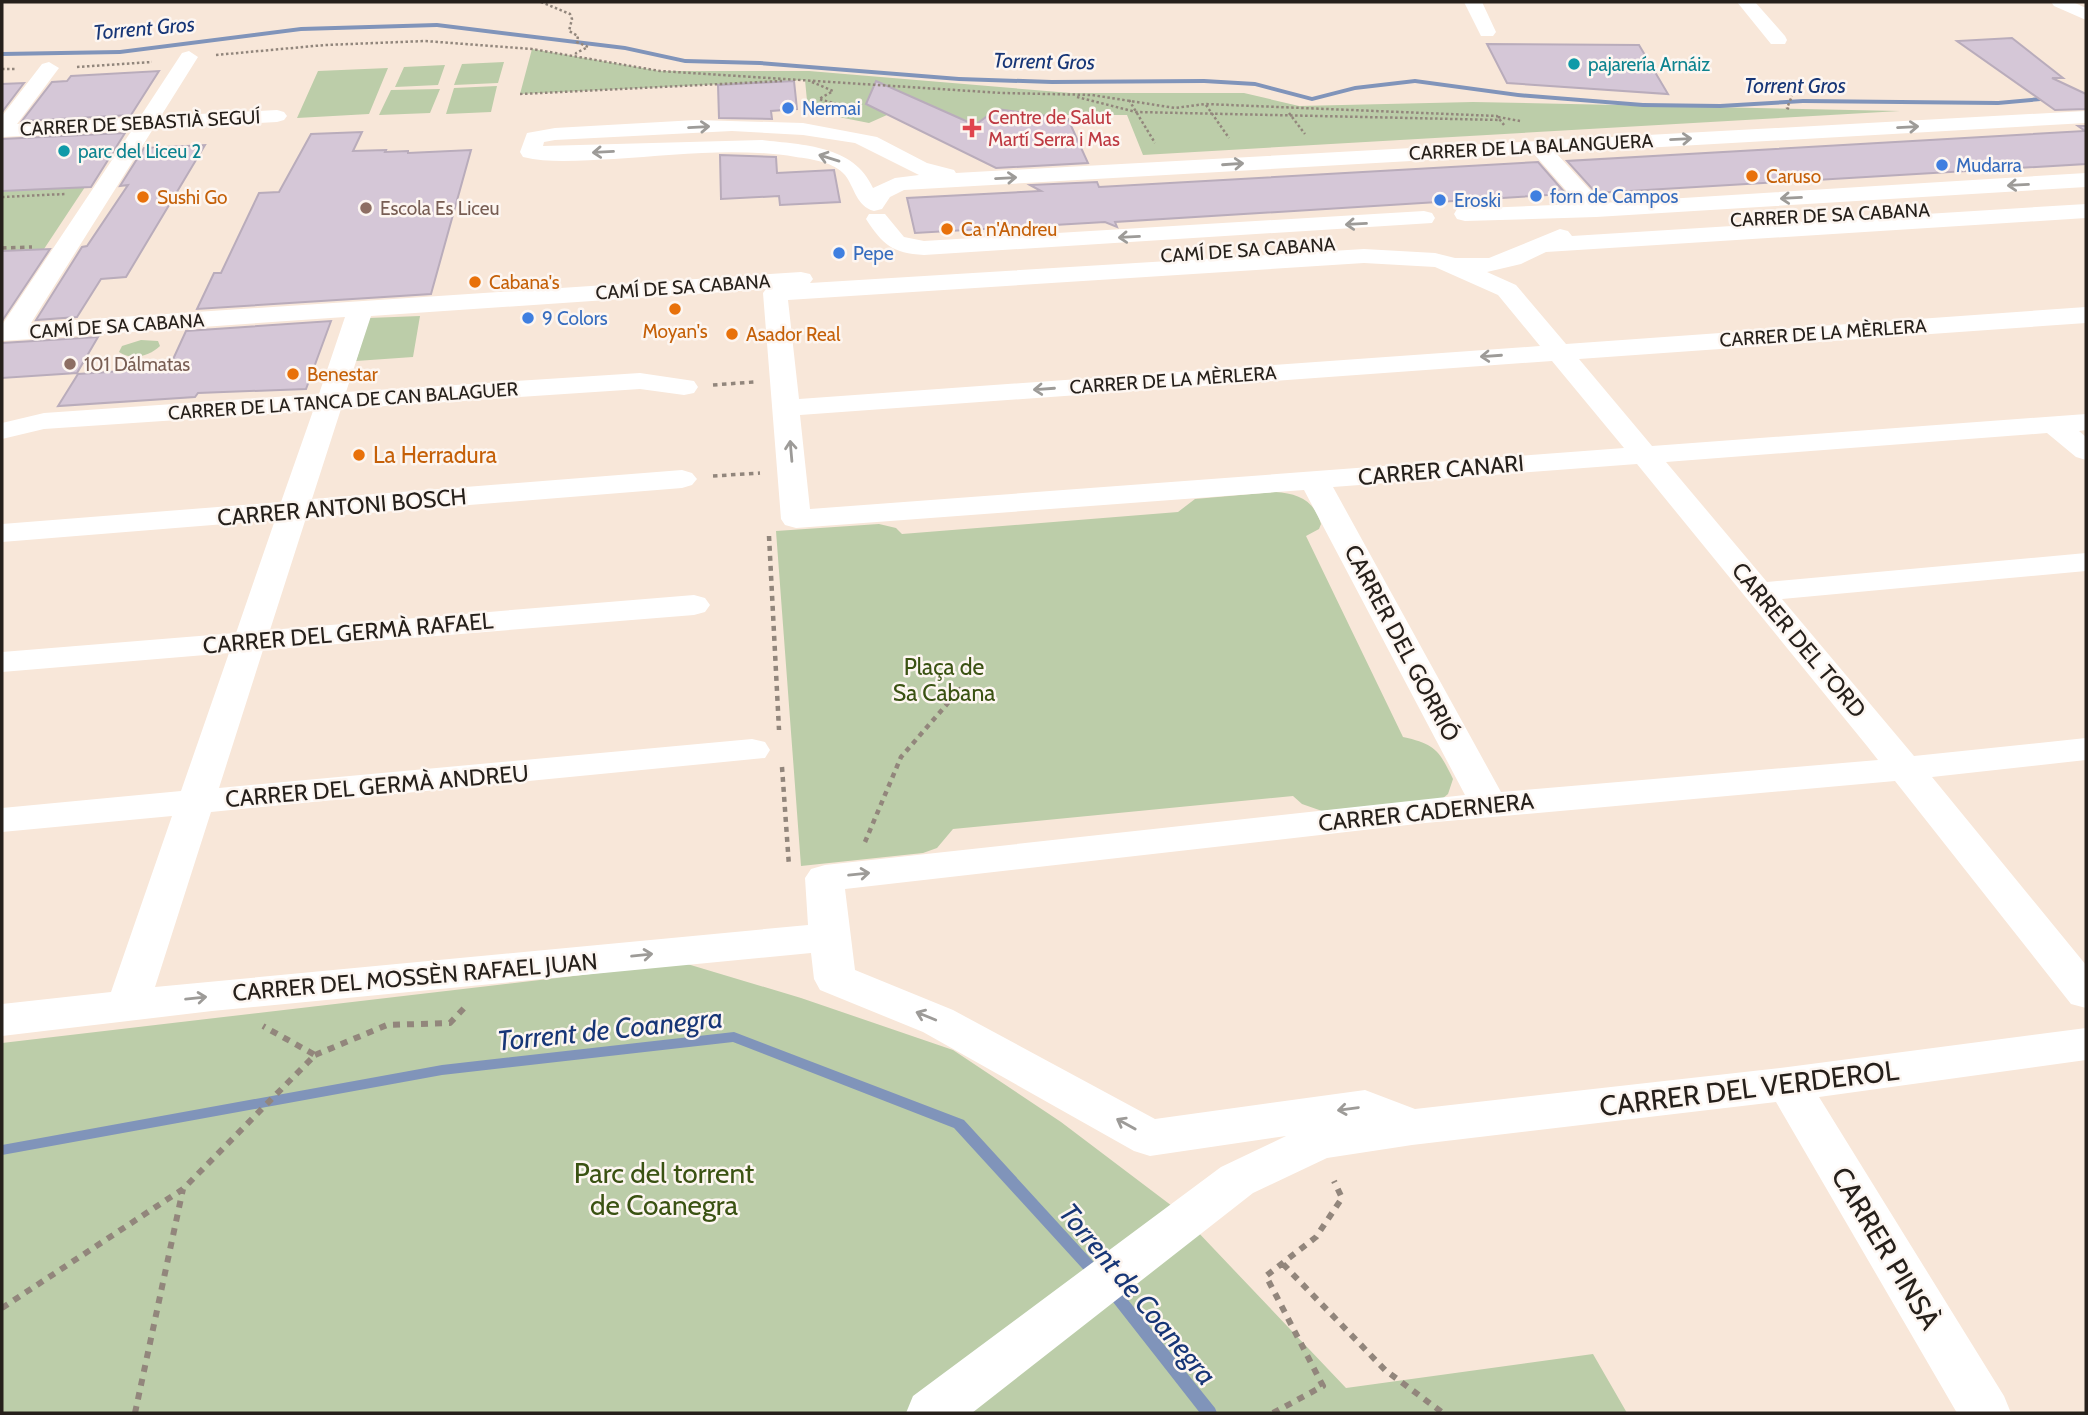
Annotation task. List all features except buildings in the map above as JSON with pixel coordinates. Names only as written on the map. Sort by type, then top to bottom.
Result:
[{"type":"street","points":[[1473,2],[1487,32]]},
{"type":"street","points":[[1746,2],[1778,40]]},
{"type":"street","points":[[2060,2],[2086,15]]},
{"type":"street","points":[[7,333],[189,57]]},
{"type":"street","points":[[2,130],[49,68]]},
{"type":"street","name":"CARRER DE SEBASTIÀ SEGUÍ","points":[[2,130],[277,116]]},
{"type":"street","name":"CARRER DE LA BALANGUERA","points":[[875,211],[878,194],[886,188],[903,183],[2086,117]]},
{"type":"street","name":"CARRER DE LA BALANGUERA","points":[[875,211],[858,174],[842,162],[811,153],[770,146],[721,146],[562,155],[531,152],[534,137],[555,134],[757,124],[842,134],[876,144],[912,166],[934,174],[976,180]]},
{"type":"street","points":[[1539,147],[1597,210]]},
{"type":"street","points":[[875,211],[892,242],[909,248],[924,248],[2086,180]]},
{"type":"street","name":"CARRER DE SA CABANA","points":[[1465,215],[1506,223],[1574,230],[2086,199]]},
{"type":"street","points":[[875,211],[870,229],[877,263]]},
{"type":"street","points":[[796,519],[775,293],[1357,256],[1488,265],[1531,250],[2086,211]]},
{"type":"street","points":[[1406,240],[1410,223],[1424,218]]},
{"type":"street","points":[[1506,223],[1521,230],[1530,240],[1531,250],[1507,290]]},
{"type":"street","name":"CARRER DE SA CABANA","points":[[1531,250],[1574,230]]},
{"type":"street","name":"CAMÍ DE SA CABANA","points":[[7,333],[360,311],[877,263],[1406,240]]},
{"type":"street","name":"CARRER DEL TORD","points":[[1406,240],[1440,261],[1507,290],[2086,993]]},
{"type":"street","points":[[128,1005],[360,311]]},
{"type":"street","name":"CARRER DE LA MÈRLERA","points":[[787,408],[2086,315]]},
{"type":"street","name":"CARRER DE LA TANCA DE CAN BALAGUER","points":[[2,431],[44,421],[640,381],[684,387]]},
{"type":"street","name":"CARRER CANARI","points":[[796,519],[2086,422]]},
{"type":"street","points":[[2053,424],[2086,451]]},
{"type":"street","name":"CARRER ANTONI BOSCH","points":[[2,533],[682,479]]},
{"type":"street","name":"CARRER DEL GORRIÓ","points":[[1314,480],[1489,805]]},
{"type":"street","points":[[1758,592],[2086,562]]},
{"type":"street","name":"CARRER DEL GERMÀ RAFAEL","points":[[2,663],[250,640],[694,605]]},
{"type":"street","name":"CARRER DEL GERMÀ ANDREU","points":[[2,820],[771,747]]},
{"type":"street","name":"CARRER CADERNERA","points":[[829,937],[825,878],[1489,805],[1904,769],[2086,750]]},
{"type":"street","points":[[829,937],[835,979],[939,1021],[1150,1138],[1365,1107],[1412,1127]]},
{"type":"street","name":"CARRER DEL MOSSÈN RAFAEL JUAN","points":[[2,1020],[212,996],[829,937]]},
{"type":"street","name":"CARRER DEL VERDEROL","points":[[932,1413],[1237,1180],[1288,1154],[1323,1141],[1412,1127],[1788,1083],[2086,1044]]},
{"type":"street","name":"CARRER PINSÀ","points":[[1788,1083],[1985,1413]]},
{"type":"path","points":[[541,2],[570,14],[572,19],[569,31],[578,36],[577,42],[588,47],[576,53],[576,57]]},
{"type":"path","points":[[2,69],[129,64],[325,45],[425,41],[532,49],[660,71],[1002,93],[1104,96],[1175,108],[1205,104],[1497,116],[1517,140],[1490,141],[1497,149]]},
{"type":"path","points":[[520,94],[806,80],[832,91],[819,99],[840,105],[832,110]]},
{"type":"path","points":[[1205,104],[1231,142]]},
{"type":"path","points":[[1284,107],[1308,138]]},
{"type":"path","points":[[2,197],[101,192]]},
{"type":"path","points":[[684,387],[782,380]]},
{"type":"path","points":[[682,479],[793,470]]},
{"type":"path","points":[[789,871],[771,747],[768,525],[796,519]]},
{"type":"path","points":[[852,875],[901,757],[961,688]]},
{"type":"path","points":[[2,1308],[183,1189],[315,1055],[387,1025],[450,1023],[500,969]]},
{"type":"path","points":[[212,996],[315,1055]]},
{"type":"path","points":[[1273,1413],[1323,1386],[1266,1276],[1317,1237],[1342,1198],[1334,1181]]},
{"type":"path","points":[[135,1413],[183,1189]]},
{"type":"path","points":[[1283,1264],[1385,1370],[1443,1413]]},
{"type":"green space","points":[[532,49],[660,71],[809,71],[1071,93],[1244,93],[1299,106],[1473,102],[1900,111],[1143,155],[1127,115],[1044,115],[997,109],[976,125],[928,104],[869,123],[808,111],[805,80],[520,94]]},
{"type":"green space","points":[[504,62],[498,83],[454,85],[462,64]]},
{"type":"green space","points":[[445,65],[438,85],[395,87],[404,67]]},
{"type":"green space","points":[[388,68],[369,114],[297,118],[318,71]]},
{"type":"green space","points":[[497,86],[491,112],[446,114],[454,88]]},
{"type":"green space","points":[[440,89],[430,113],[379,115],[391,90]]},
{"type":"green space","points":[[85,187],[44,249],[2,251],[2,191]]},
{"type":"green space","points":[[420,316],[413,357],[356,361],[369,318]]},
{"type":"green space","points":[[141,340],[158,341],[160,346],[140,356],[119,352],[122,346]]},
{"type":"green space","name":"Plaça de Sa Cabana","points":[[1275,492],[1298,496],[1315,509],[1321,524],[1319,529],[1306,536],[1403,737],[1422,742],[1435,750],[1448,769],[1453,779],[1448,794],[1442,799],[1322,811],[1302,804],[1293,796],[953,829],[937,848],[923,853],[801,866],[776,531],[879,524],[896,528],[902,534],[1178,512],[1195,499]]},
{"type":"green space","name":"Parc del torrent de Coanegra","points":[[684,963],[801,998],[953,1050],[1061,1122],[1176,1209],[1346,1388],[1593,1354],[1627,1413],[2,1413],[2,1043]]},
{"type":"waterway","name":"Torrent Gros","points":[[2,54],[120,52],[301,29],[437,25],[625,48],[685,61],[760,63],[959,79],[1052,82],[1204,81],[1255,84],[1312,99],[1355,88],[1415,81],[1518,95],[1643,105],[1720,106],[1803,101],[1998,103],[2052,98]]},
{"type":"waterway","name":"Torrent de Coanegra","points":[[2,1150],[442,1070],[734,1037],[959,1124],[1097,1275]]},
{"type":"waterway","name":"Torrent de Coanegra","points":[[1111,1289],[1209,1413]]},
{"type":"place","name":"pajarería Arnáiz","points":[[1574,64]]},
{"type":"place","name":"Nermai","points":[[788,108]]},
{"type":"place","name":"Centre de Salut Martí Serra i Mas","points":[[972,128]]},
{"type":"place","name":"parc del Liceu 2","points":[[64,151]]},
{"type":"place","name":"Mudarra","points":[[1942,165]]},
{"type":"place","name":"Caruso","points":[[1752,176]]},
{"type":"place","name":"forn de Campos","points":[[1536,196]]},
{"type":"place","name":"Sushi Go","points":[[143,197]]},
{"type":"place","name":"Eroski","points":[[1440,200]]},
{"type":"place","name":"Escola Es Liceu","points":[[366,208]]},
{"type":"place","name":"Ca n'Andreu","points":[[947,229]]},
{"type":"place","name":"Pepe","points":[[839,253]]},
{"type":"place","name":"Cabana's","points":[[475,282]]},
{"type":"place","name":"Moyan's","points":[[675,309]]},
{"type":"place","name":"9 Colors","points":[[528,318]]},
{"type":"place","name":"Asador Real","points":[[732,334]]},
{"type":"place","name":"101 Dálmatas","points":[[70,364]]},
{"type":"place","name":"Benestar","points":[[293,374]]},
{"type":"place","name":"La Herradura","points":[[359,455]]}]
